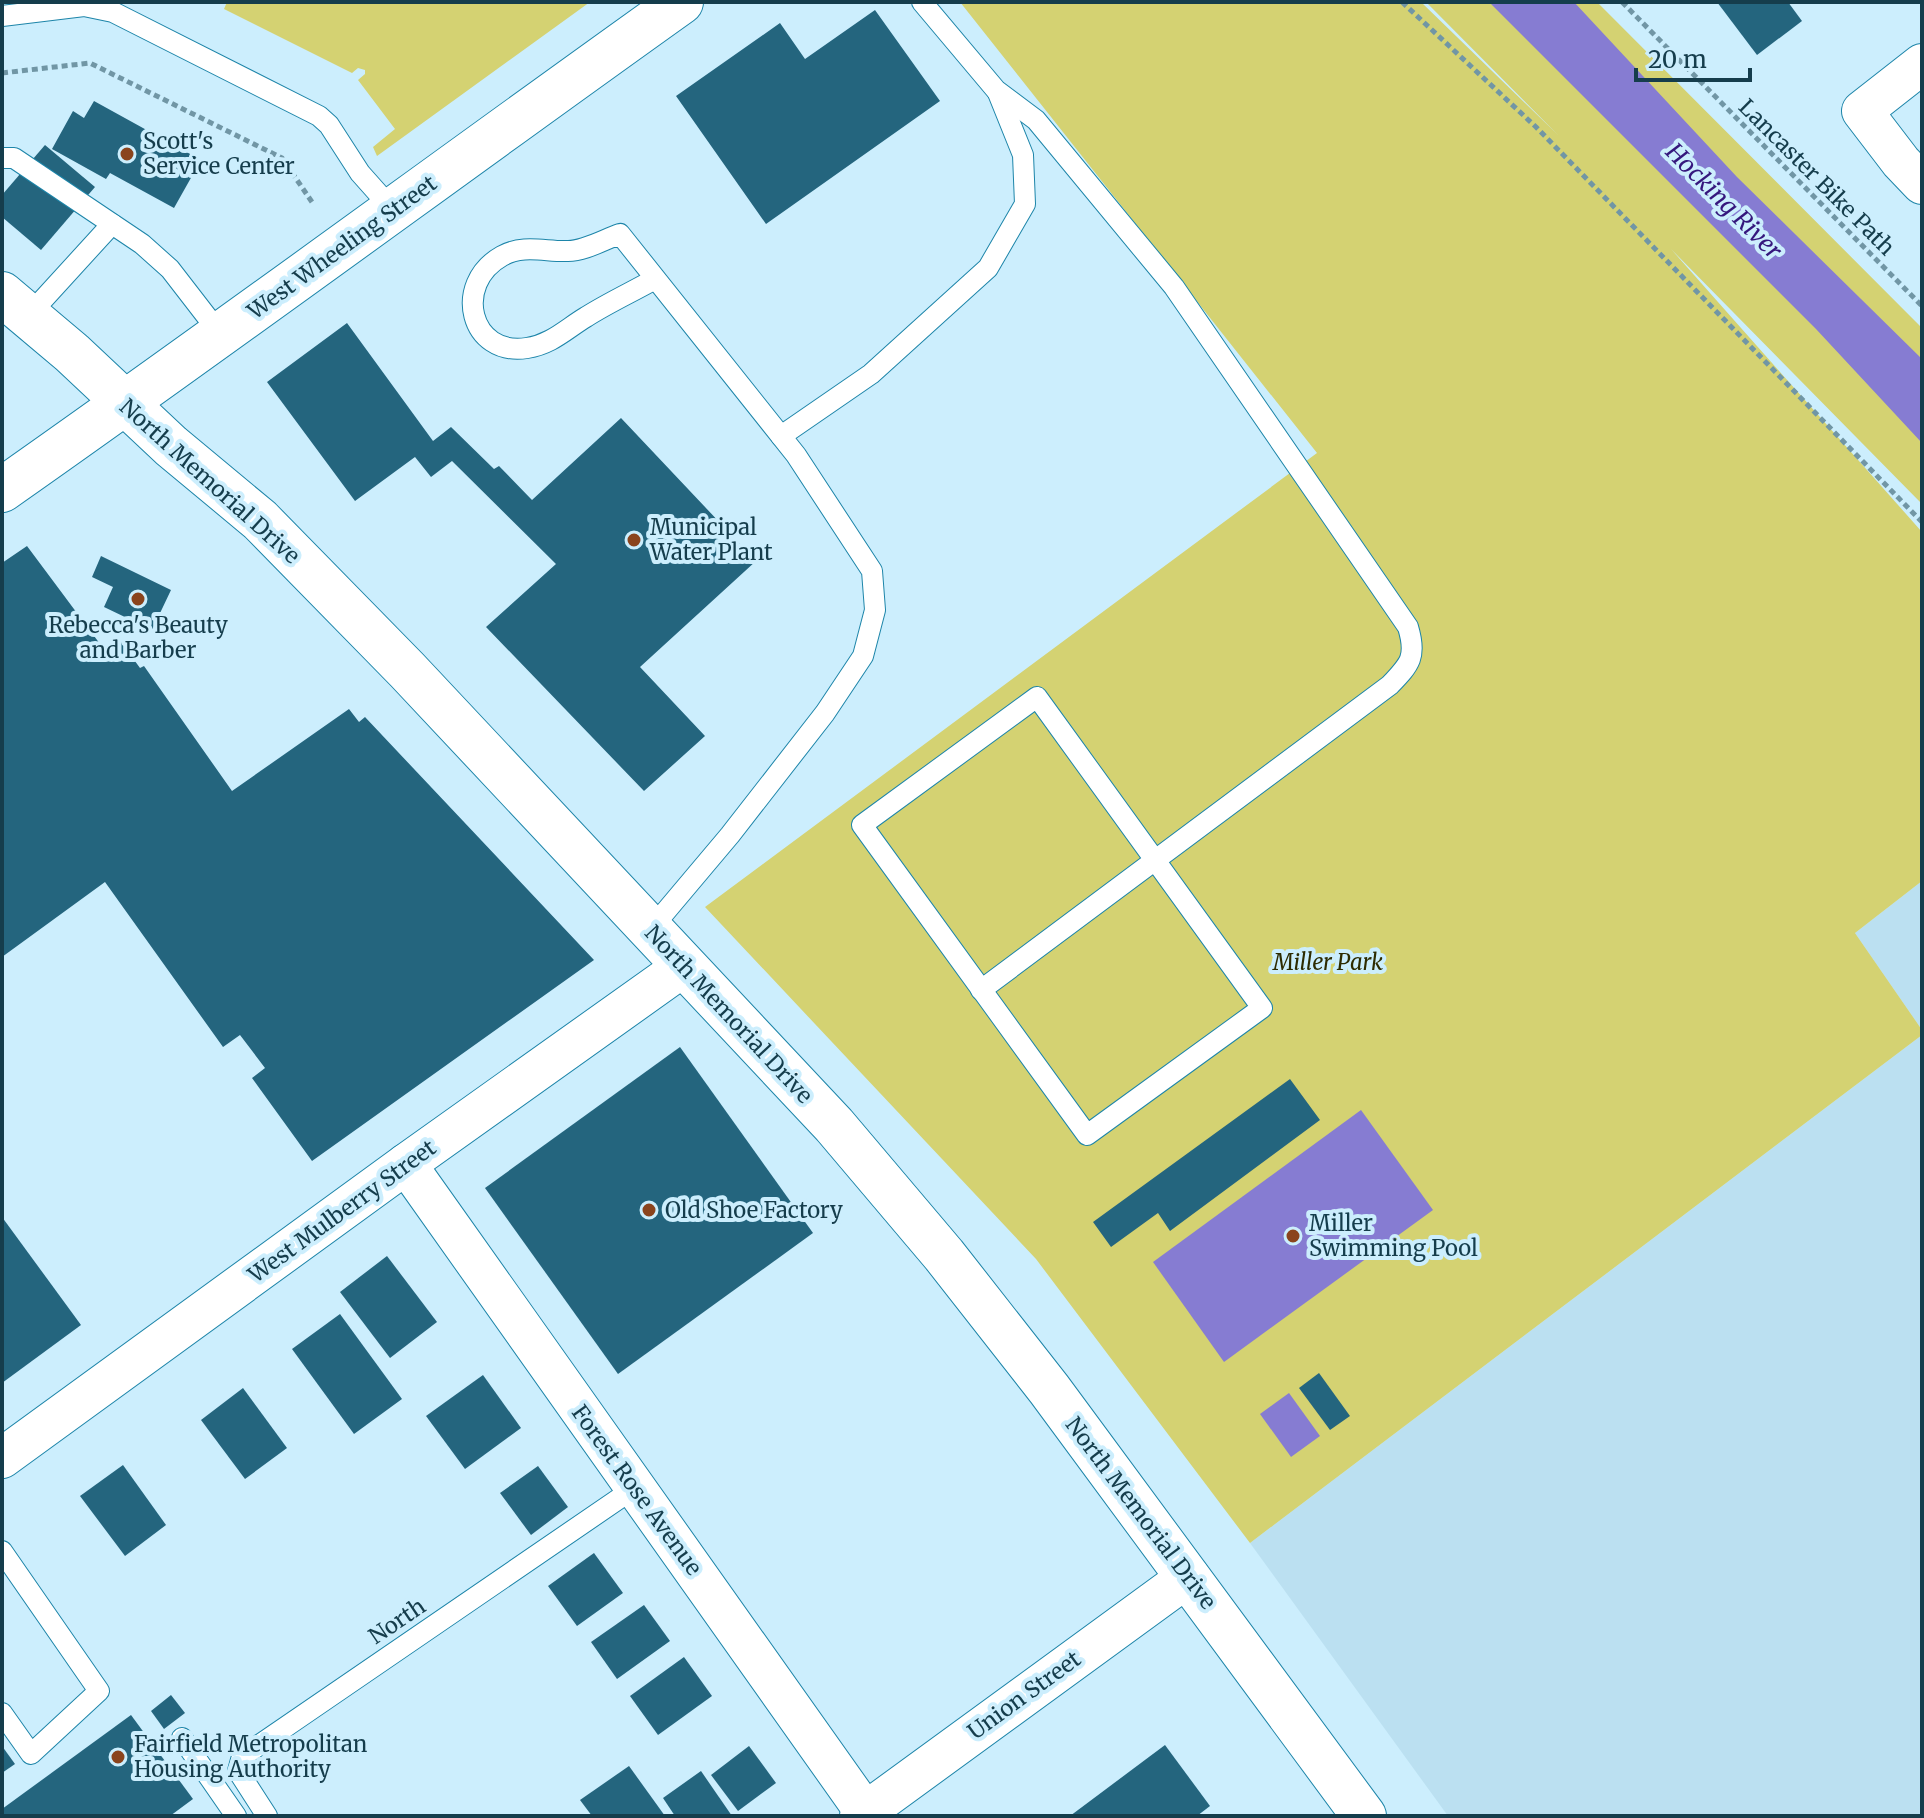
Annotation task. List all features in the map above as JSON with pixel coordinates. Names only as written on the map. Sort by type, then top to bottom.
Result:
[{"type":"main road","name":"West Wheeling Street","points":[[2,490],[681,2]]},
{"type":"main road","name":"North Memorial Drive","points":[[15,305],[260,520],[407,670],[834,1125],[944,1255],[1040,1377],[1364,1816]]},
{"type":"street","points":[[1922,64],[1862,111],[1922,184]]},
{"type":"street","name":"West Mulberry Street","points":[[2,1458],[684,966]]},
{"type":"street","name":"Forest Rose Avenue","points":[[406,1164],[865,1815]]},
{"type":"street","name":"Union Street","points":[[865,1815],[1189,1576]]},
{"type":"lane","points":[[922,2],[996,90],[1036,120],[1174,287],[1408,627],[1414,646],[1408,665],[1390,685],[981,990]]},
{"type":"lane","points":[[2,16],[84,6],[113,12],[319,116],[329,125],[360,173],[392,209]]},
{"type":"lane","points":[[781,436],[871,374],[988,268],[1025,204],[1023,155],[996,90]]},
{"type":"lane","points":[[2,158],[14,158],[142,244],[170,269],[221,335]]},
{"type":"lane","points":[[15,305],[112,224]]},
{"type":"lane","points":[[650,930],[730,835],[825,713],[863,656],[875,610],[872,571],[805,467],[620,234],[572,252],[523,249],[504,255],[486,268],[473,287],[472,306],[476,321],[487,337],[503,346],[523,349],[559,337],[584,318],[655,279]]},
{"type":"lane","points":[[1037,697],[1156,862],[1262,1008],[1087,1135],[862,825],[1037,697]]},
{"type":"lane","name":"North","points":[[267,1816],[238,1771],[246,1754],[636,1487]]},
{"type":"lane","points":[[2,1551],[99,1691],[31,1754],[2,1713]]},
{"type":"lane","points":[[182,1738],[236,1816]]},
{"type":"path","points":[[1402,2],[1536,127],[1922,522]]},
{"type":"path","name":"Lancaster Bike Path","points":[[1622,2],[1922,306]]},
{"type":"path","points":[[2,73],[90,63],[282,158],[314,205]]},
{"type":"shaded area","points":[[1922,881],[1922,1030],[1855,933]]},
{"type":"shaded area","points":[[1922,1035],[1922,1816],[1448,1816],[1250,1543]]},
{"type":"green space","points":[[227,2],[590,2],[377,156],[373,147],[395,129],[358,80],[365,70],[358,68],[352,73],[224,9]]},
{"type":"green space","name":"Miller Park","points":[[960,2],[1421,2],[1558,135],[1426,2],[1597,2],[1922,328],[1922,504],[1671,249],[1922,532],[1922,881],[1855,933],[1922,1030],[1922,1035],[1250,1543],[1036,1259],[705,907],[1317,453]]},
{"type":"water","name":"Hocking River","points":[[1489,2],[1574,2],[1737,177],[1922,359],[1922,443],[1816,329]]},
{"type":"water","name":"Miller Swimming Pool","points":[[1361,1110],[1433,1210],[1224,1362],[1153,1262]]},
{"type":"water","points":[[1289,1393],[1320,1436],[1291,1457],[1260,1414]]},
{"type":"building","points":[[1717,2],[1788,2],[1802,21],[1757,55]]},
{"type":"building","points":[[875,10],[940,101],[766,224],[676,96],[780,23],[805,59]]},
{"type":"building","name":"Scott's Service Center","points":[[94,101],[201,160],[174,208],[110,173],[106,179],[52,149],[73,111],[84,118]]},
{"type":"building","points":[[45,145],[95,187],[41,250],[2,217],[2,195]]},
{"type":"building","name":"Municipal Water Plant","points":[[347,323],[433,441],[451,427],[494,469],[499,466],[532,500],[621,418],[756,561],[640,667],[705,736],[644,791],[486,627],[556,564],[452,461],[431,477],[415,457],[355,501],[267,382]]},
{"type":"building","points":[[27,546],[106,652],[121,642],[140,668],[144,666],[232,791],[349,709],[359,722],[365,717],[594,960],[312,1161],[252,1078],[265,1068],[240,1035],[223,1047],[105,882],[2,957],[2,563]]},
{"type":"building","name":"Rebecca's Beauty and Barber","points":[[101,556],[171,590],[152,630],[104,607],[113,587],[92,577]]},
{"type":"building","name":"Old Shoe Factory","points":[[680,1047],[813,1233],[618,1374],[485,1188]]},
{"type":"building","points":[[1290,1079],[1320,1120],[1170,1231],[1158,1213],[1111,1247],[1093,1222]]},
{"type":"building","points":[[2,1217],[81,1325],[2,1383]]},
{"type":"building","points":[[387,1256],[437,1322],[390,1358],[340,1292]]},
{"type":"building","points":[[340,1314],[402,1399],[354,1434],[292,1349]]},
{"type":"building","points":[[1319,1373],[1350,1416],[1330,1430],[1299,1388]]},
{"type":"building","points":[[483,1375],[521,1428],[465,1469],[426,1416]]},
{"type":"building","points":[[243,1388],[287,1448],[245,1479],[201,1420]]},
{"type":"building","points":[[123,1465],[166,1525],[125,1556],[80,1496]]},
{"type":"building","points":[[538,1466],[568,1507],[531,1535],[500,1493]]},
{"type":"building","points":[[594,1553],[623,1593],[577,1626],[548,1586]]},
{"type":"building","points":[[644,1605],[670,1641],[617,1679],[591,1642]]},
{"type":"building","points":[[684,1657],[712,1696],[658,1735],[630,1696]]},
{"type":"building","points":[[171,1695],[185,1713],[164,1729],[151,1711]]},
{"type":"building","name":"Fairfield Metropolitan Housing Authority","points":[[131,1715],[193,1799],[170,1816],[2,1816],[2,1809]]},
{"type":"building","points":[[1165,1745],[1210,1806],[1197,1816],[1070,1816]]},
{"type":"building","points":[[2,1746],[15,1764],[2,1773]]},
{"type":"building","points":[[749,1746],[776,1783],[738,1811],[711,1775]]},
{"type":"building","points":[[629,1766],[665,1816],[592,1816],[580,1800]]},
{"type":"building","points":[[701,1771],[732,1816],[675,1816],[663,1798]]},
{"type":"place","name":"Scott's Service Center","points":[[127,154]]},
{"type":"place","name":"Municipal Water Plant","points":[[634,540]]},
{"type":"place","name":"Rebecca's Beauty and Barber","points":[[138,599]]},
{"type":"place","name":"Old Shoe Factory","points":[[649,1210]]},
{"type":"place","name":"Miller Swimming Pool","points":[[1293,1236]]},
{"type":"place","name":"Fairfield Metropolitan Housing Authority","points":[[118,1757]]}]
